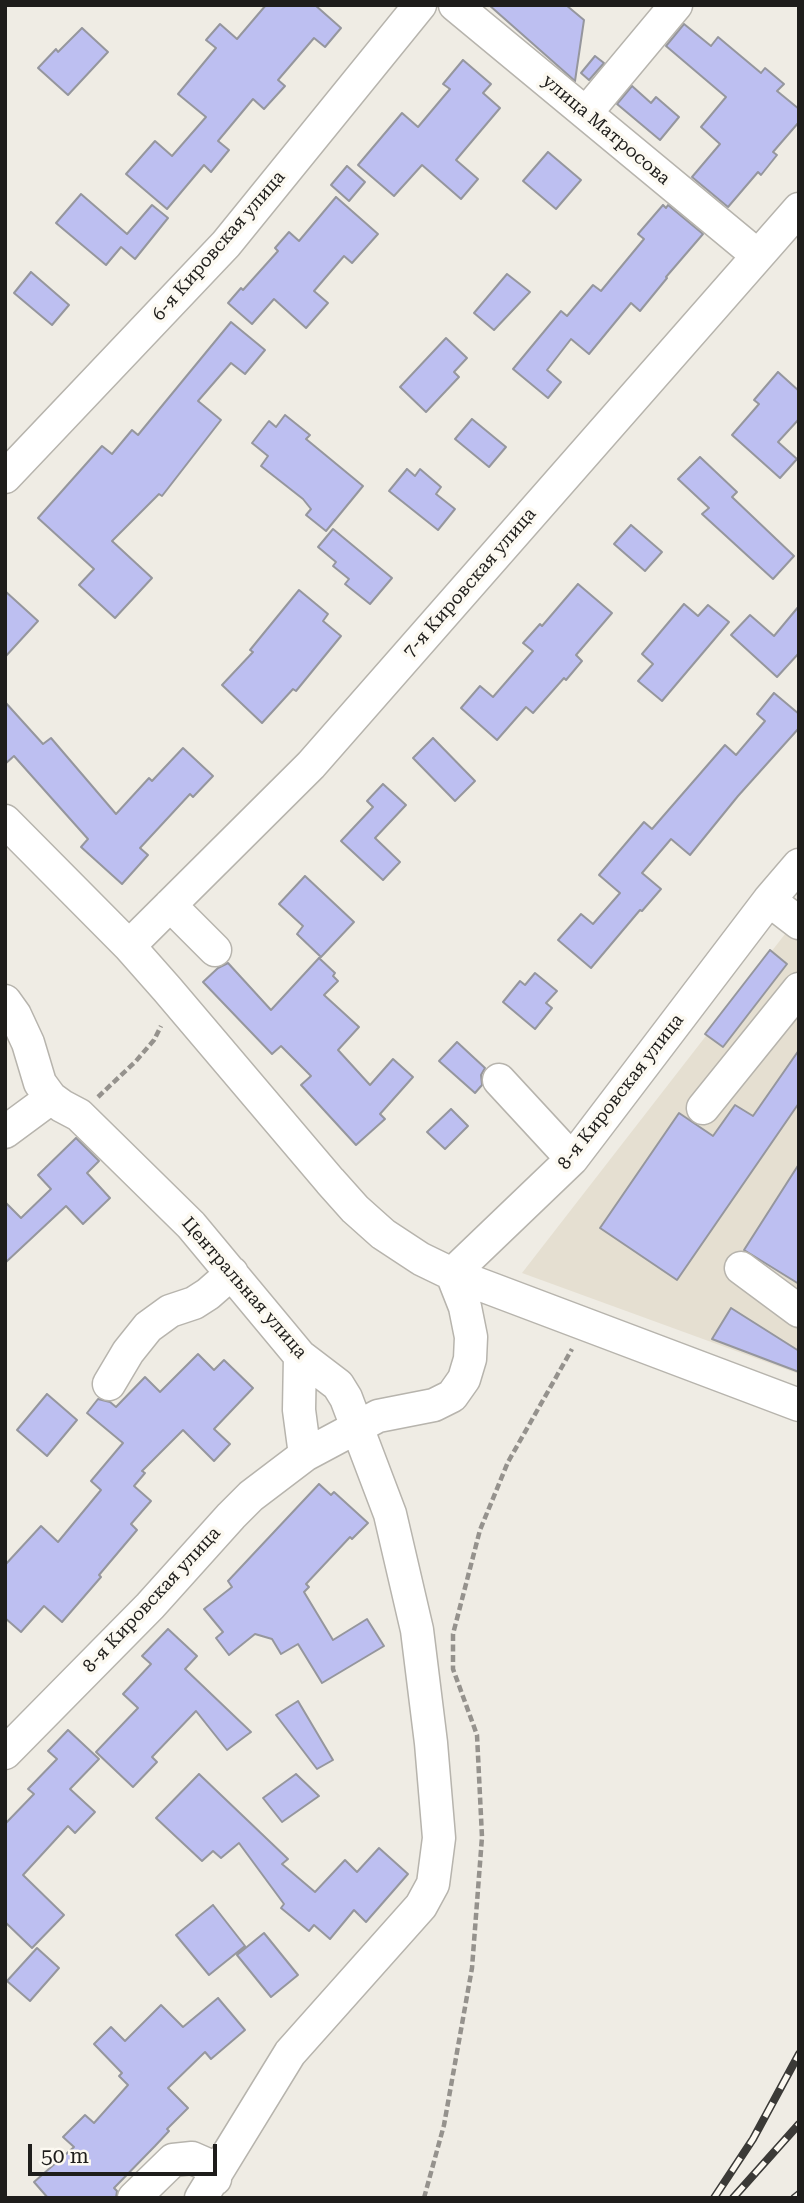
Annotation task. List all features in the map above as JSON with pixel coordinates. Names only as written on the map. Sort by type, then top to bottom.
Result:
[{"type":"street","name":"6-я Кировская улица","points":[[5,477],[226,244],[420,5]]},
{"type":"street","name":"улица Матросова","points":[[455,5],[757,255]]},
{"type":"street","points":[[586,113],[676,5]]},
{"type":"street","name":"7-я Кировская улица","points":[[129,946],[311,765],[799,209]]},
{"type":"street","points":[[5,821],[129,946],[355,1209],[383,1234],[421,1259],[452,1274],[799,1405]]},
{"type":"street","name":"8-я Кировская улица","points":[[5,1753],[150,1606],[244,1502],[305,1455],[356,1426],[378,1416],[434,1405],[452,1396],[464,1379],[471,1359],[471,1337],[465,1307],[452,1274],[572,1159],[769,900],[799,865]]},
{"type":"street","points":[[769,900],[799,923]]},
{"type":"street","points":[[170,905],[215,950]]},
{"type":"street","points":[[703,1108],[799,989]]},
{"type":"street","points":[[5,1001],[28,1043],[40,1083],[51,1098],[5,1132]]},
{"type":"street","points":[[499,1080],[572,1159]]},
{"type":"street","name":"Центральная улица","points":[[51,1098],[79,1115],[191,1225],[300,1356],[338,1385],[346,1398],[390,1514],[416,1630],[431,1743],[439,1838],[433,1884],[421,1906],[290,2053],[208,2188]]},
{"type":"street","points":[[741,1268],[799,1311]]},
{"type":"street","points":[[109,1384],[128,1352],[148,1327],[170,1311],[194,1303],[232,1273]]},
{"type":"street","points":[[300,1356],[299,1410],[305,1455]]},
{"type":"street","points":[[134,2198],[173,2160],[192,2158],[208,2165],[208,2188]]},
{"type":"path","points":[[79,1115],[136,1061],[154,1040],[163,1021],[167,989]]},
{"type":"path","points":[[424,2198],[444,2125],[472,1968],[482,1837],[477,1735],[453,1669],[453,1634],[480,1530],[508,1462],[567,1360],[584,1324]]},
{"type":"shaded area","points":[[799,916],[799,1374],[522,1273]]},
{"type":"building","points":[[266,5],[315,5],[341,28],[325,47],[314,38],[278,80],[285,86],[264,109],[253,99],[218,141],[229,150],[211,172],[204,165],[167,209],[126,174],[155,141],[172,156],[206,117],[178,94],[216,48],[206,40],[220,24],[237,39]]},
{"type":"building","points":[[489,5],[566,5],[584,20],[575,81]]},
{"type":"building","points":[[684,24],[711,46],[718,37],[761,73],[765,68],[784,84],[777,91],[799,109],[799,122],[773,152],[777,155],[761,175],[758,172],[728,207],[692,177],[720,144],[701,127],[726,97],[666,46]]},
{"type":"building","points":[[82,28],[108,52],[68,95],[38,68]]},
{"type":"building","points":[[595,56],[604,63],[589,80],[581,73]]},
{"type":"building","points":[[463,60],[491,84],[483,93],[500,108],[456,160],[478,179],[461,199],[422,165],[394,196],[358,165],[402,113],[418,127],[450,89],[443,84]]},
{"type":"building","points":[[632,86],[651,103],[656,97],[679,117],[660,140],[617,104]]},
{"type":"building","points":[[548,152],[581,180],[556,209],[523,181]]},
{"type":"building","points":[[347,166],[365,182],[349,201],[331,185]]},
{"type":"building","points":[[81,194],[127,234],[152,205],[168,218],[135,259],[121,247],[106,265],[56,223]]},
{"type":"building","points":[[336,197],[378,234],[352,263],[344,256],[314,291],[328,303],[306,328],[274,299],[252,324],[228,303],[278,251],[275,248],[289,232],[299,241]]},
{"type":"building","points":[[663,205],[666,208],[668,205],[703,234],[640,311],[631,303],[589,354],[571,339],[547,370],[561,382],[548,398],[513,369],[561,311],[567,316],[593,285],[601,291],[644,239],[638,234]]},
{"type":"building","points":[[31,272],[69,305],[52,325],[14,293]]},
{"type":"building","points":[[507,274],[530,292],[494,330],[474,313]]},
{"type":"building","points":[[231,322],[265,350],[245,374],[231,363],[198,401],[221,420],[162,496],[159,494],[112,541],[152,578],[115,618],[79,585],[94,569],[38,518],[102,446],[112,454],[132,430],[138,435]]},
{"type":"building","points":[[446,338],[467,358],[454,372],[459,377],[426,412],[400,387]]},
{"type":"building","points":[[778,372],[799,391],[799,419],[778,442],[797,459],[780,478],[732,435],[759,404],[754,400]]},
{"type":"building","points":[[285,415],[310,435],[306,439],[363,486],[326,531],[306,515],[311,509],[303,499],[261,466],[268,456],[252,443],[269,421],[276,427]]},
{"type":"building","points":[[472,419],[506,447],[489,467],[455,439]]},
{"type":"building","points":[[700,457],[737,492],[732,497],[794,556],[773,579],[702,514],[709,508],[678,479]]},
{"type":"building","points":[[407,469],[415,476],[420,469],[441,487],[436,494],[455,509],[438,530],[389,491]]},
{"type":"building","points":[[631,525],[662,552],[645,571],[614,544]]},
{"type":"building","points":[[333,529],[392,578],[370,604],[345,584],[349,579],[333,566],[336,562],[318,547]]},
{"type":"building","points":[[578,584],[612,613],[576,655],[582,661],[566,680],[564,678],[533,713],[526,707],[497,740],[461,708],[480,686],[493,697],[533,651],[523,643],[540,624],[542,626]]},
{"type":"building","points":[[299,590],[328,614],[323,621],[341,636],[296,691],[293,689],[262,723],[222,685],[253,652],[250,650]]},
{"type":"building","points":[[5,591],[38,621],[5,657]]},
{"type":"building","points":[[684,604],[698,616],[708,605],[729,622],[662,701],[638,681],[653,664],[642,654]]},
{"type":"building","points":[[799,606],[799,653],[777,677],[731,635],[750,615],[774,636]]},
{"type":"building","points":[[774,693],[799,714],[799,728],[690,855],[671,839],[642,873],[661,889],[591,968],[558,940],[581,914],[593,924],[620,893],[599,875],[644,822],[652,829],[725,745],[736,755],[765,721],[757,714]]},
{"type":"building","points":[[5,702],[43,744],[51,738],[116,814],[149,778],[152,781],[183,748],[213,776],[193,797],[190,794],[140,848],[148,855],[122,884],[81,847],[88,839],[14,756],[5,764]]},
{"type":"building","points":[[433,738],[475,781],[455,801],[413,758]]},
{"type":"building","points":[[383,784],[406,805],[375,838],[400,862],[383,880],[341,841],[373,807],[367,801]]},
{"type":"building","points":[[305,876],[354,922],[321,957],[297,934],[303,926],[279,904]]},
{"type":"building","points":[[770,950],[787,964],[723,1047],[705,1034]]},
{"type":"building","points":[[319,958],[335,973],[333,976],[338,981],[324,995],[359,1027],[338,1050],[370,1085],[393,1059],[413,1077],[380,1114],[385,1119],[356,1145],[301,1085],[311,1076],[281,1046],[272,1054],[203,982],[228,963],[271,1010]]},
{"type":"building","points":[[535,973],[557,991],[546,1003],[552,1008],[535,1029],[503,1002],[520,981],[525,985]]},
{"type":"building","points":[[457,1042],[485,1068],[481,1075],[482,1085],[475,1093],[439,1061]]},
{"type":"building","points":[[799,1050],[799,1103],[677,1280],[600,1228],[679,1113],[713,1136],[735,1105],[753,1116]]},
{"type":"building","points":[[451,1109],[468,1126],[445,1149],[427,1132]]},
{"type":"building","points":[[76,1138],[99,1161],[87,1173],[110,1198],[83,1224],[66,1206],[5,1263],[5,1202],[21,1218],[51,1189],[38,1175]]},
{"type":"building","points":[[799,1164],[799,1284],[744,1250]]},
{"type":"building","points":[[731,1308],[799,1351],[799,1372],[712,1339]]},
{"type":"building","points":[[198,1354],[214,1370],[224,1360],[253,1388],[214,1429],[230,1444],[214,1461],[183,1430],[142,1471],[145,1473],[134,1486],[151,1501],[131,1524],[137,1530],[99,1575],[101,1577],[62,1622],[44,1606],[21,1632],[5,1618],[5,1565],[41,1526],[58,1542],[101,1490],[91,1481],[123,1443],[87,1413],[98,1399],[110,1402],[116,1407],[145,1377],[160,1392]]},
{"type":"building","points":[[47,1394],[77,1420],[47,1456],[17,1430]]},
{"type":"building","points":[[319,1484],[331,1495],[334,1492],[368,1523],[352,1539],[350,1537],[306,1584],[309,1587],[304,1592],[333,1640],[367,1619],[384,1646],[322,1683],[298,1644],[281,1654],[272,1639],[255,1634],[229,1655],[216,1638],[223,1632],[204,1609],[232,1587],[228,1581]]},
{"type":"building","points":[[168,1629],[197,1656],[185,1669],[251,1732],[227,1750],[196,1711],[152,1757],[157,1762],[133,1787],[96,1752],[138,1708],[123,1694],[151,1664],[142,1656]]},
{"type":"building","points":[[298,1701],[333,1760],[317,1769],[276,1715]]},
{"type":"building","points":[[68,1730],[99,1759],[70,1789],[95,1812],[75,1833],[68,1826],[23,1875],[64,1915],[32,1948],[5,1922],[5,1824],[34,1794],[28,1789],[57,1759],[48,1751]]},
{"type":"building","points":[[199,1774],[288,1859],[282,1864],[315,1892],[345,1860],[357,1872],[379,1848],[408,1874],[366,1922],[354,1910],[330,1939],[314,1925],[309,1931],[281,1908],[284,1904],[239,1843],[221,1858],[213,1851],[202,1861],[156,1818]]},
{"type":"building","points":[[296,1774],[319,1796],[282,1822],[263,1798]]},
{"type":"building","points":[[213,1905],[245,1946],[209,1975],[176,1935]]},
{"type":"building","points":[[264,1933],[298,1975],[271,1997],[237,1955]]},
{"type":"building","points":[[37,1948],[59,1968],[30,2001],[7,1981]]},
{"type":"building","points":[[218,1998],[245,2030],[211,2059],[205,2052],[168,2088],[188,2108],[114,2188],[117,2191],[116,2198],[48,2198],[34,2182],[74,2147],[63,2137],[85,2115],[94,2123],[128,2085],[119,2076],[122,2073],[94,2044],[111,2027],[125,2041],[161,2005],[183,2027]]},
{"type":"railway","points":[[714,2198],[753,2139],[799,2054]]},
{"type":"railway","points":[[733,2198],[799,2124]]},
{"type":"railway","points":[[794,2198],[799,2194]]}]
